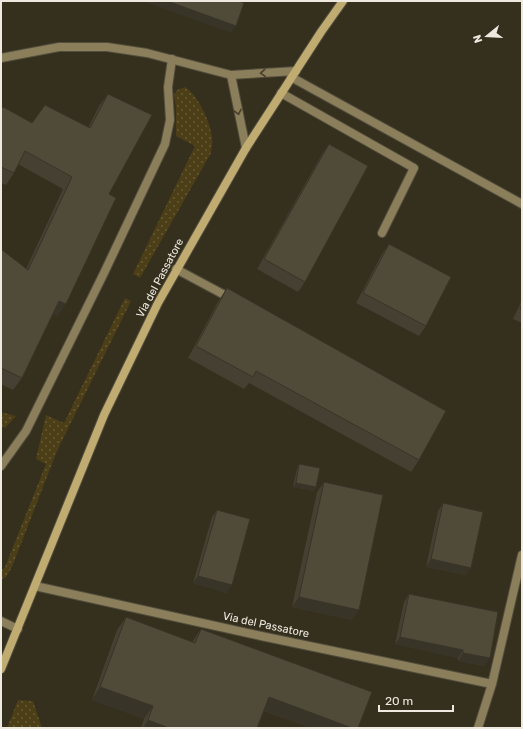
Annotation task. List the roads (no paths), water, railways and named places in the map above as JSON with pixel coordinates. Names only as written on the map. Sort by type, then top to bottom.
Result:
[{"type":"street","name":"Via del Passatore","points":[[1,669],[104,415],[144,330],[176,269],[246,148],[293,74],[343,1]]},
{"type":"street","points":[[1,58],[59,47],[107,47],[147,53],[231,75],[293,74],[522,204]]},
{"type":"street","points":[[1,466],[26,431],[104,273],[165,144],[170,120],[168,87],[172,59]]},
{"type":"street","points":[[231,75],[246,148]]},
{"type":"street","points":[[281,93],[414,168],[382,233]]},
{"type":"street","points":[[176,269],[237,301]]},
{"type":"street","points":[[478,728],[492,684],[522,555]]},
{"type":"street","name":"Via del Passatore","points":[[35,586],[261,636],[492,684]]},
{"type":"street","points":[[1,621],[18,629]]}]
